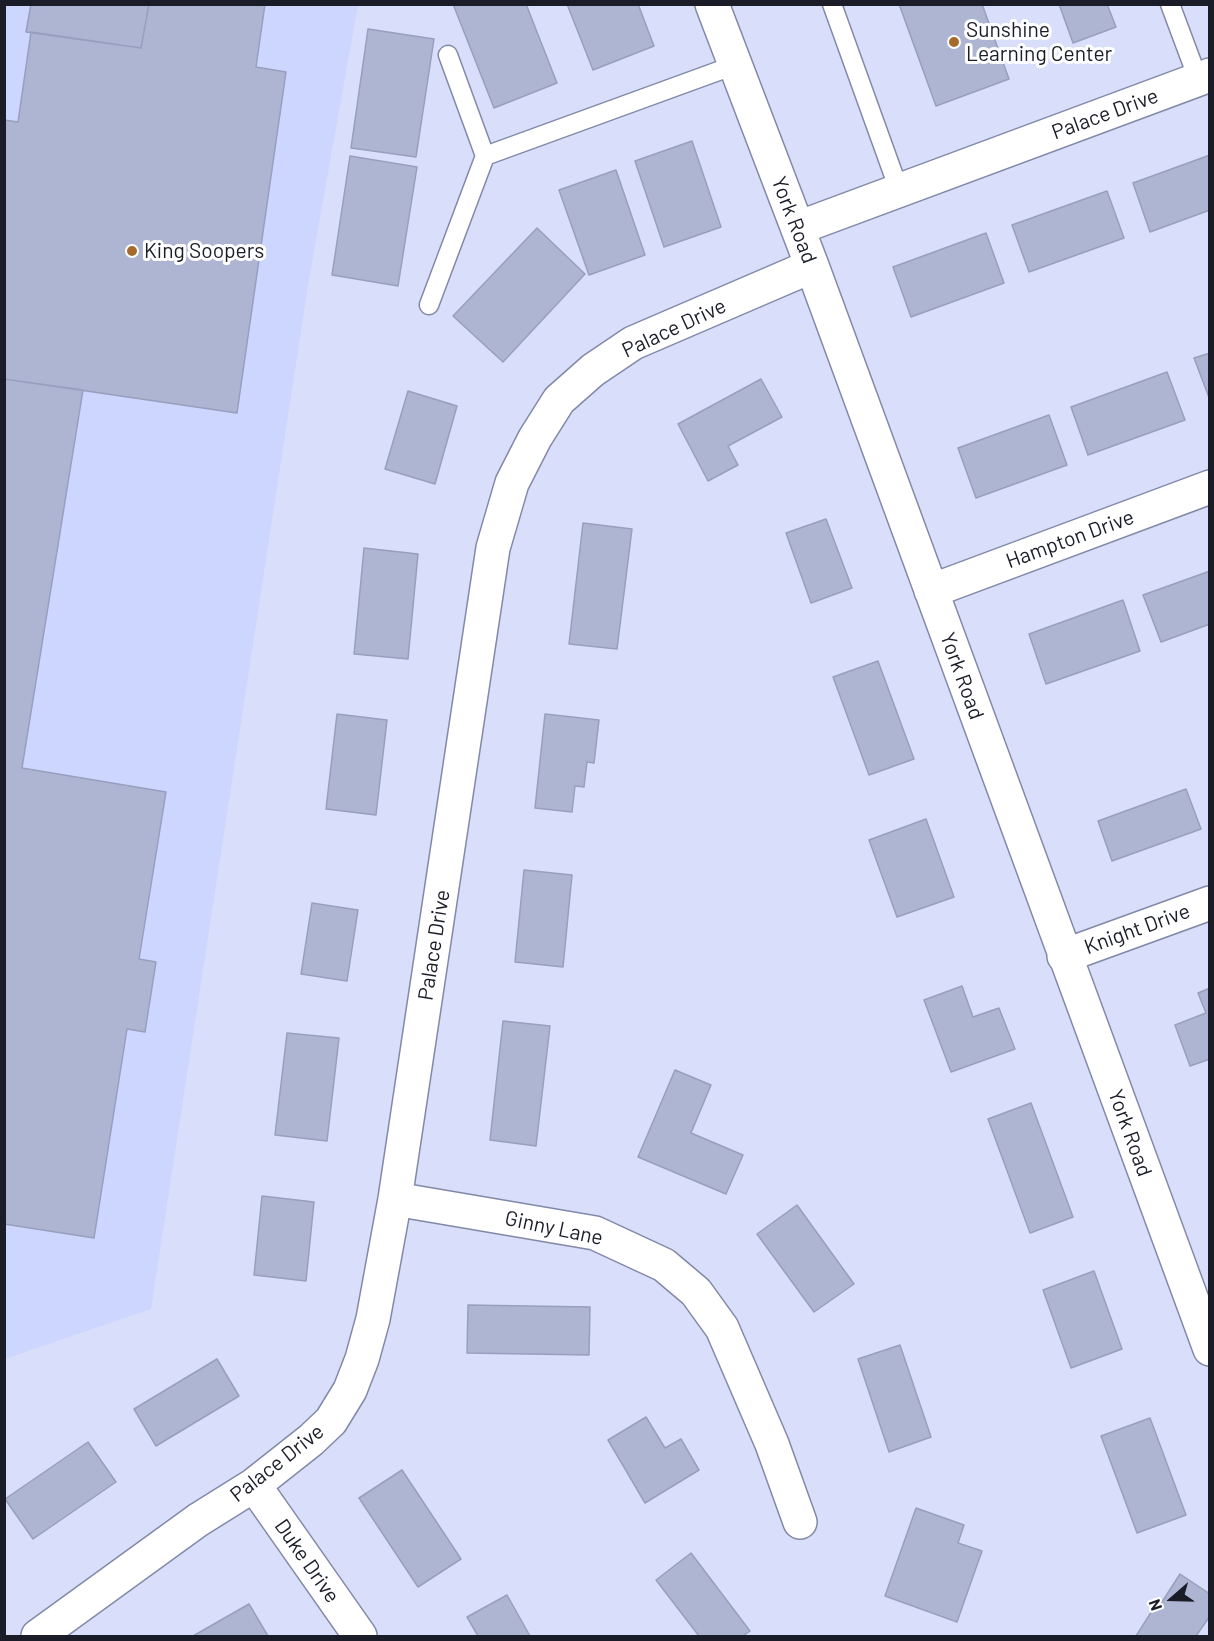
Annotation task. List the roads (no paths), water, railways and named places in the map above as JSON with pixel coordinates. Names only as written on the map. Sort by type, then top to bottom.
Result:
[{"type":"street","name":"York Road","points":[[712,4],[798,228],[1064,956],[1206,1332]]},
{"type":"street","name":"Palace Drive","points":[[798,228],[1204,77]]},
{"type":"street","name":"Palace Drive","points":[[38,1636],[198,1520],[254,1485],[311,1440],[331,1421],[350,1390],[362,1359],[373,1319],[395,1199],[494,549],[512,483],[535,438],[559,400],[593,370],[633,343],[812,266]]},
{"type":"street","name":"Hampton Drive","points":[[931,591],[1209,487]]},
{"type":"street","name":"Knight Drive","points":[[1064,956],[1209,903]]},
{"type":"street","name":"Ginny Lane","points":[[395,1199],[596,1233],[664,1265],[696,1292],[723,1328],[772,1444],[800,1522]]},
{"type":"street","name":"Duke Drive","points":[[254,1485],[360,1636]]},
{"type":"lane","points":[[832,4],[899,190]]},
{"type":"lane","points":[[1170,4],[1204,77]]},
{"type":"lane","points":[[429,305],[485,156],[448,55]]},
{"type":"lane","points":[[485,156],[735,65]]},
{"type":"place","name":"Sunshine Learning Center","points":[[954,42]]},
{"type":"place","name":"King Soopers","points":[[132,251]]}]
